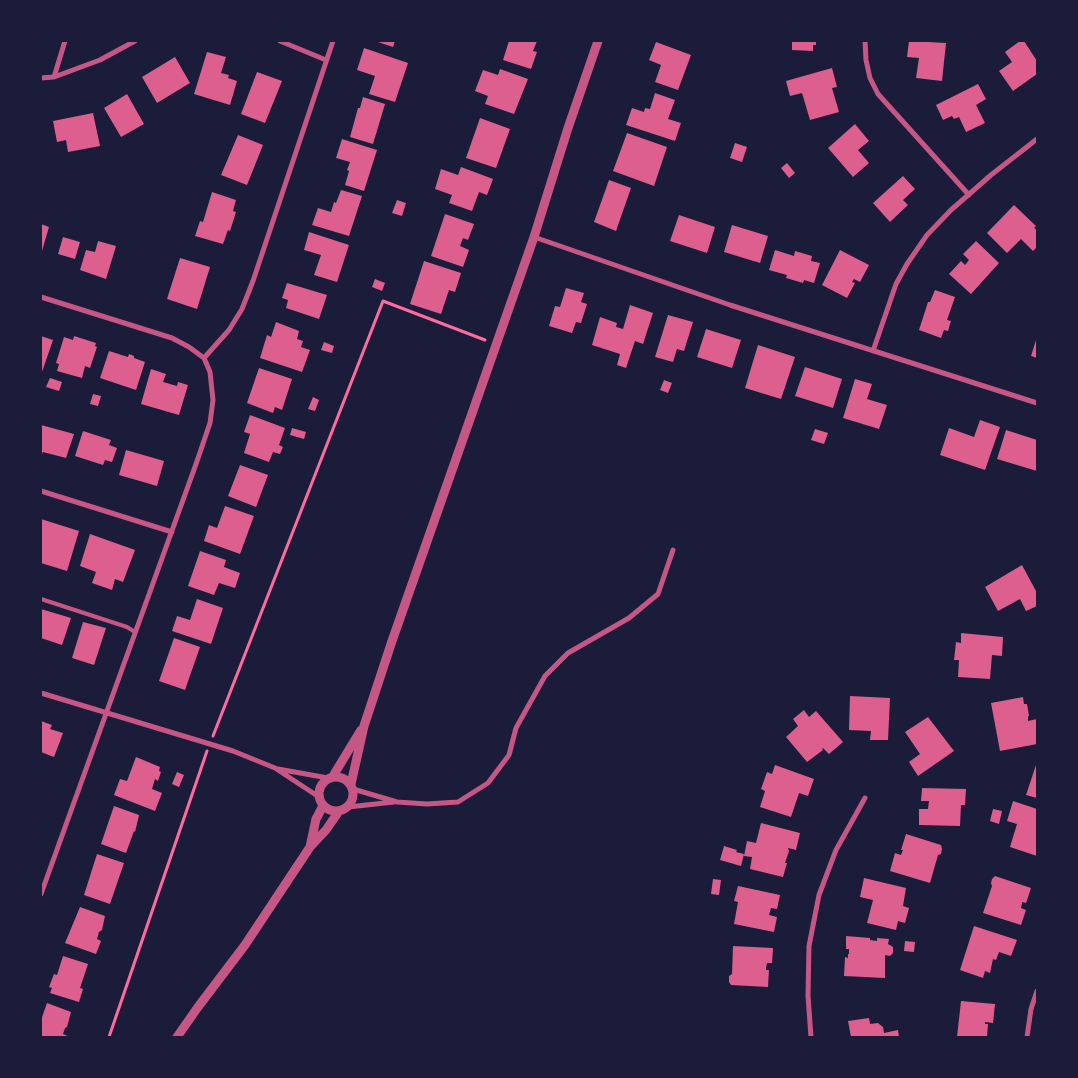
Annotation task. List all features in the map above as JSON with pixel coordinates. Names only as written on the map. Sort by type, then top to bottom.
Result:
[{"type":"street","points":[[54,77],[65,41]]},
{"type":"street","points":[[41,78],[54,77],[100,60],[135,41]]},
{"type":"street","points":[[280,41],[326,60]]},
{"type":"street","points":[[204,358],[229,330],[242,309],[333,41]]},
{"type":"street","points":[[177,1037],[245,945],[310,847],[353,799],[352,787],[364,726],[534,238],[568,128],[598,41]]},
{"type":"street","points":[[865,41],[866,60],[870,78],[878,94],[970,195]]},
{"type":"street","points":[[873,350],[896,284],[927,235],[991,175],[1037,139]]},
{"type":"street","points":[[534,238],[730,305],[1037,403]]},
{"type":"street","points":[[41,297],[172,338],[204,358],[210,372],[213,388],[210,423],[41,894]]},
{"type":"street","points":[[41,491],[172,532]]},
{"type":"street","points":[[41,693],[105,714],[233,751],[275,768],[319,797],[323,806],[333,811],[397,802],[427,804],[458,802],[488,783],[509,755],[516,728],[545,676],[568,653],[629,618],[658,594],[673,550]]},
{"type":"street","points":[[319,797],[321,786],[331,777],[364,726]]},
{"type":"street","points":[[275,768],[331,777],[343,777],[352,787],[397,802]]},
{"type":"street","points":[[811,1037],[808,996],[809,946],[819,895],[836,850],[865,798]]},
{"type":"street","points":[[310,847],[316,819],[323,806]]},
{"type":"street","points":[[1027,1037],[1030,1009],[1037,991]]},
{"type":"lane","points":[[41,599],[127,627],[135,632]]},
{"type":"path","points":[[109,1037],[210,744],[383,301],[496,344]]},
{"type":"building","points":[[375,41],[395,41],[393,47]]},
{"type":"building","points":[[509,41],[537,41],[533,51],[537,52],[531,69],[503,60]]},
{"type":"building","points":[[792,41],[816,41],[816,45],[813,45],[813,51],[792,50]]},
{"type":"building","points":[[909,41],[946,43],[942,81],[916,78],[919,58],[907,57]]},
{"type":"building","points":[[1020,41],[1024,41],[1037,61],[1037,74],[1013,91],[999,71],[1012,62],[1005,52]]},
{"type":"building","points":[[656,42],[691,55],[678,90],[655,82],[661,65],[649,60]]},
{"type":"building","points":[[364,48],[408,63],[395,102],[369,94],[375,76],[357,70]]},
{"type":"building","points":[[207,52],[226,57],[221,73],[229,75],[228,78],[237,81],[230,105],[194,94]]},
{"type":"building","points":[[175,57],[190,83],[157,103],[142,77]]},
{"type":"building","points":[[832,68],[837,87],[832,88],[839,112],[810,120],[802,93],[790,96],[786,81]]},
{"type":"building","points":[[500,69],[528,79],[514,114],[485,104],[488,96],[475,91],[483,70],[498,75]]},
{"type":"building","points":[[257,72],[282,81],[265,123],[241,114]]},
{"type":"building","points":[[978,84],[986,99],[976,105],[985,123],[966,132],[959,117],[954,119],[952,116],[943,120],[936,105]]},
{"type":"building","points":[[655,93],[675,100],[668,119],[681,123],[675,141],[626,125],[632,108],[644,112],[645,108],[650,109]]},
{"type":"building","points":[[127,94],[144,124],[121,137],[104,108]]},
{"type":"building","points":[[363,97],[385,104],[373,144],[350,137]]},
{"type":"building","points":[[93,113],[100,146],[68,152],[66,140],[57,142],[53,121]]},
{"type":"building","points":[[480,118],[510,129],[496,168],[466,158]]},
{"type":"building","points":[[855,124],[869,141],[858,150],[869,163],[853,177],[828,148]]},
{"type":"building","points":[[627,133],[667,147],[654,186],[613,171]]},
{"type":"building","points":[[238,135],[263,145],[247,185],[221,175]]},
{"type":"building","points":[[342,139],[377,150],[364,191],[345,185],[350,162],[336,158]]},
{"type":"building","points":[[735,143],[747,147],[742,162],[730,158]]},
{"type":"building","points":[[787,163],[795,173],[789,178],[781,168]]},
{"type":"building","points":[[461,167],[493,179],[487,195],[479,192],[472,211],[449,203],[452,195],[435,189],[441,169],[458,175]]},
{"type":"building","points":[[903,176],[915,189],[903,200],[908,205],[890,222],[873,203]]},
{"type":"building","points":[[609,180],[631,188],[616,231],[594,222]]},
{"type":"building","points":[[341,190],[362,196],[349,236],[312,225],[318,208],[331,212]]},
{"type":"building","points":[[212,192],[236,200],[233,211],[236,212],[230,231],[228,230],[223,244],[195,236],[200,221],[203,222]]},
{"type":"building","points":[[397,200],[406,203],[402,216],[392,213]]},
{"type":"building","points":[[1014,205],[1036,226],[1034,228],[1037,230],[1037,247],[1033,251],[1021,239],[1007,253],[987,233]]},
{"type":"building","points":[[445,214],[474,224],[468,240],[463,238],[460,246],[469,250],[463,267],[431,256]]},
{"type":"building","points":[[679,215],[715,227],[707,253],[670,241]]},
{"type":"building","points":[[41,224],[49,227],[42,251],[41,251]]},
{"type":"building","points":[[732,225],[768,236],[760,263],[724,252]]},
{"type":"building","points":[[309,232],[349,245],[337,282],[314,275],[321,255],[304,250]]},
{"type":"building","points":[[63,237],[80,242],[75,259],[58,254]]},
{"type":"building","points":[[98,241],[116,246],[106,279],[80,270],[86,250],[95,252]]},
{"type":"building","points":[[976,241],[999,263],[971,294],[949,274],[961,261],[965,265],[969,260],[963,254]]},
{"type":"building","points":[[775,250],[794,256],[795,251],[812,256],[811,261],[820,263],[814,283],[804,280],[803,283],[786,278],[787,275],[769,270]]},
{"type":"building","points":[[840,250],[869,265],[860,282],[854,279],[852,282],[855,283],[847,298],[822,285]]},
{"type":"building","points":[[180,258],[210,267],[197,309],[167,299]]},
{"type":"building","points":[[424,261],[461,273],[455,292],[449,290],[441,314],[410,304]]},
{"type":"building","points":[[375,279],[385,283],[382,291],[372,287]]},
{"type":"building","points":[[287,283],[327,295],[319,319],[286,308],[288,300],[282,298]]},
{"type":"building","points":[[566,288],[584,293],[581,302],[587,304],[581,323],[576,322],[572,333],[549,326],[555,306],[560,307]]},
{"type":"building","points":[[935,290],[955,297],[947,320],[951,321],[948,331],[944,330],[941,338],[919,330],[928,302],[930,302]]},
{"type":"building","points":[[630,305],[653,313],[643,344],[635,341],[626,368],[617,365],[620,354],[592,345],[600,317],[617,323],[616,327],[623,329]]},
{"type":"building","points":[[668,315],[693,322],[684,351],[677,349],[673,362],[655,357]]},
{"type":"building","points":[[276,322],[299,331],[297,339],[303,341],[301,347],[310,350],[302,372],[260,358],[267,335],[271,337]]},
{"type":"building","points":[[706,329],[741,340],[732,368],[697,357]]},
{"type":"building","points":[[41,336],[53,340],[42,372],[41,372]]},
{"type":"building","points":[[74,336],[96,343],[95,346],[97,347],[90,368],[85,366],[82,378],[57,371],[59,364],[56,363],[64,337],[73,340]]},
{"type":"building","points":[[1037,337],[1037,358],[1031,356]]},
{"type":"building","points":[[324,342],[334,346],[332,353],[321,350]]},
{"type":"building","points":[[758,345],[795,357],[781,399],[745,388]]},
{"type":"building","points":[[109,351],[128,357],[129,354],[145,362],[136,390],[100,378]]},
{"type":"building","points":[[805,367],[842,379],[833,408],[795,396]]},
{"type":"building","points":[[259,368],[292,379],[282,410],[275,407],[273,413],[247,403]]},
{"type":"building","points":[[151,369],[166,374],[163,382],[177,386],[178,382],[188,385],[179,415],[141,404]]},
{"type":"building","points":[[50,378],[62,382],[59,391],[46,387]]},
{"type":"building","points":[[855,379],[872,384],[867,399],[887,405],[879,429],[843,418]]},
{"type":"building","points":[[664,380],[672,383],[668,393],[660,390]]},
{"type":"building","points":[[93,394],[101,396],[98,406],[90,404]]},
{"type":"building","points":[[313,397],[319,400],[315,411],[308,409]]},
{"type":"building","points":[[250,415],[285,428],[279,445],[283,447],[280,454],[273,452],[269,462],[244,453],[250,434],[244,432]]},
{"type":"building","points":[[980,420],[1000,427],[985,470],[940,455],[949,428],[974,437]]},
{"type":"building","points":[[41,425],[74,434],[66,458],[43,452],[41,456]]},
{"type":"building","points":[[292,428],[306,432],[304,439],[290,435]]},
{"type":"building","points":[[815,429],[828,433],[824,444],[811,440]]},
{"type":"building","points":[[1006,430],[1037,440],[1037,471],[997,459]]},
{"type":"building","points":[[83,431],[111,440],[109,445],[117,448],[112,462],[105,460],[103,465],[75,456]]},
{"type":"building","points":[[126,450],[164,461],[157,486],[119,475]]},
{"type":"building","points":[[240,465],[268,475],[256,507],[228,496]]},
{"type":"building","points":[[225,506],[254,516],[240,554],[204,541],[209,525],[217,528]]},
{"type":"building","points":[[41,519],[79,531],[67,571],[41,563]]},
{"type":"building","points":[[90,534],[135,550],[123,582],[115,579],[112,590],[92,583],[96,572],[80,566]]},
{"type":"building","points":[[200,551],[226,560],[224,567],[240,573],[235,588],[219,583],[214,595],[188,586]]},
{"type":"building","points":[[1022,565],[1037,593],[1037,606],[1026,611],[1020,599],[998,611],[985,587]]},
{"type":"building","points":[[197,599],[223,608],[211,644],[172,631],[177,616],[190,620]]},
{"type":"building","points":[[41,609],[71,618],[62,645],[41,638]]},
{"type":"building","points":[[83,622],[106,628],[94,665],[72,658]]},
{"type":"building","points":[[961,633],[1003,637],[1002,656],[992,655],[990,679],[958,677],[959,660],[954,660],[956,642],[961,643]]},
{"type":"building","points":[[174,638],[200,647],[185,690],[159,681]]},
{"type":"building","points":[[850,696],[890,698],[888,740],[870,740],[871,731],[849,730]]},
{"type":"building","points":[[1023,697],[1024,704],[1027,704],[1028,721],[1037,719],[1037,744],[1000,751],[991,703]]},
{"type":"building","points":[[804,710],[809,717],[816,711],[843,742],[829,754],[823,748],[823,750],[807,762],[786,737],[798,726],[793,719]]},
{"type":"building","points":[[928,717],[954,751],[918,776],[909,762],[920,754],[905,732]]},
{"type":"building","points":[[41,721],[52,725],[50,729],[63,733],[54,757],[41,752]]},
{"type":"building","points":[[136,757],[160,767],[159,771],[161,772],[158,781],[155,779],[152,789],[162,793],[155,811],[114,795],[120,779],[127,781]]},
{"type":"building","points":[[1037,762],[1037,798],[1026,795]]},
{"type":"building","points":[[775,765],[814,779],[808,796],[799,793],[791,817],[760,807],[765,791],[761,789],[767,772],[772,774]]},
{"type":"building","points":[[177,772],[184,775],[179,787],[172,784]]},
{"type":"building","points":[[922,788],[966,789],[965,805],[961,805],[960,826],[919,825],[919,809],[928,809],[929,801],[921,801]]},
{"type":"building","points":[[1013,801],[1037,809],[1037,856],[1010,847],[1017,824],[1007,821]]},
{"type":"building","points":[[114,806],[139,815],[135,832],[126,853],[101,844]]},
{"type":"building","points":[[993,809],[1002,811],[999,824],[990,821]]},
{"type":"building","points":[[761,823],[800,833],[796,850],[788,848],[789,851],[785,863],[787,863],[783,877],[750,869],[752,857],[744,856],[747,841],[756,843]]},
{"type":"building","points":[[906,834],[941,845],[941,854],[938,855],[930,883],[890,871],[895,853],[901,855]]},
{"type":"building","points":[[724,846],[744,854],[741,866],[720,860]]},
{"type":"building","points":[[97,854],[124,863],[110,904],[84,895]]},
{"type":"building","points":[[995,876],[1031,888],[1026,903],[1022,902],[1021,908],[1026,910],[1021,925],[983,913],[992,886],[992,879]]},
{"type":"building","points":[[864,878],[906,888],[903,906],[909,908],[905,923],[898,921],[896,930],[867,923],[873,900],[860,897]]},
{"type":"building","points":[[713,879],[721,880],[719,895],[711,894]]},
{"type":"building","points":[[738,886],[780,895],[777,909],[771,908],[769,915],[777,917],[774,932],[734,924],[738,902],[734,901]]},
{"type":"building","points":[[80,907],[105,916],[102,930],[99,932],[97,939],[101,941],[96,954],[65,943]]},
{"type":"building","points":[[974,926],[1017,940],[1011,956],[999,952],[996,960],[993,959],[990,973],[985,971],[983,978],[960,970]]},
{"type":"building","points":[[846,936],[870,938],[870,940],[877,941],[877,938],[889,939],[888,944],[893,947],[893,953],[890,956],[885,955],[885,978],[844,976],[845,957],[848,958],[849,954],[849,949],[846,949]]},
{"type":"building","points":[[905,941],[915,942],[914,952],[904,951]]},
{"type":"building","points":[[733,946],[773,948],[772,963],[767,963],[766,968],[766,970],[769,970],[768,987],[731,985],[729,976],[732,974]]},
{"type":"building","points":[[63,956],[88,964],[80,988],[83,989],[79,1002],[50,993],[52,988],[49,987],[54,974],[57,975]]},
{"type":"building","points":[[961,1001],[995,1004],[993,1023],[985,1022],[985,1024],[988,1024],[987,1037],[957,1037]]},
{"type":"building","points":[[47,1003],[71,1012],[63,1034],[70,1037],[41,1037],[41,1020]]},
{"type":"building","points":[[869,1018],[870,1024],[878,1023],[883,1027],[884,1033],[898,1030],[899,1037],[851,1037],[848,1021]]}]
